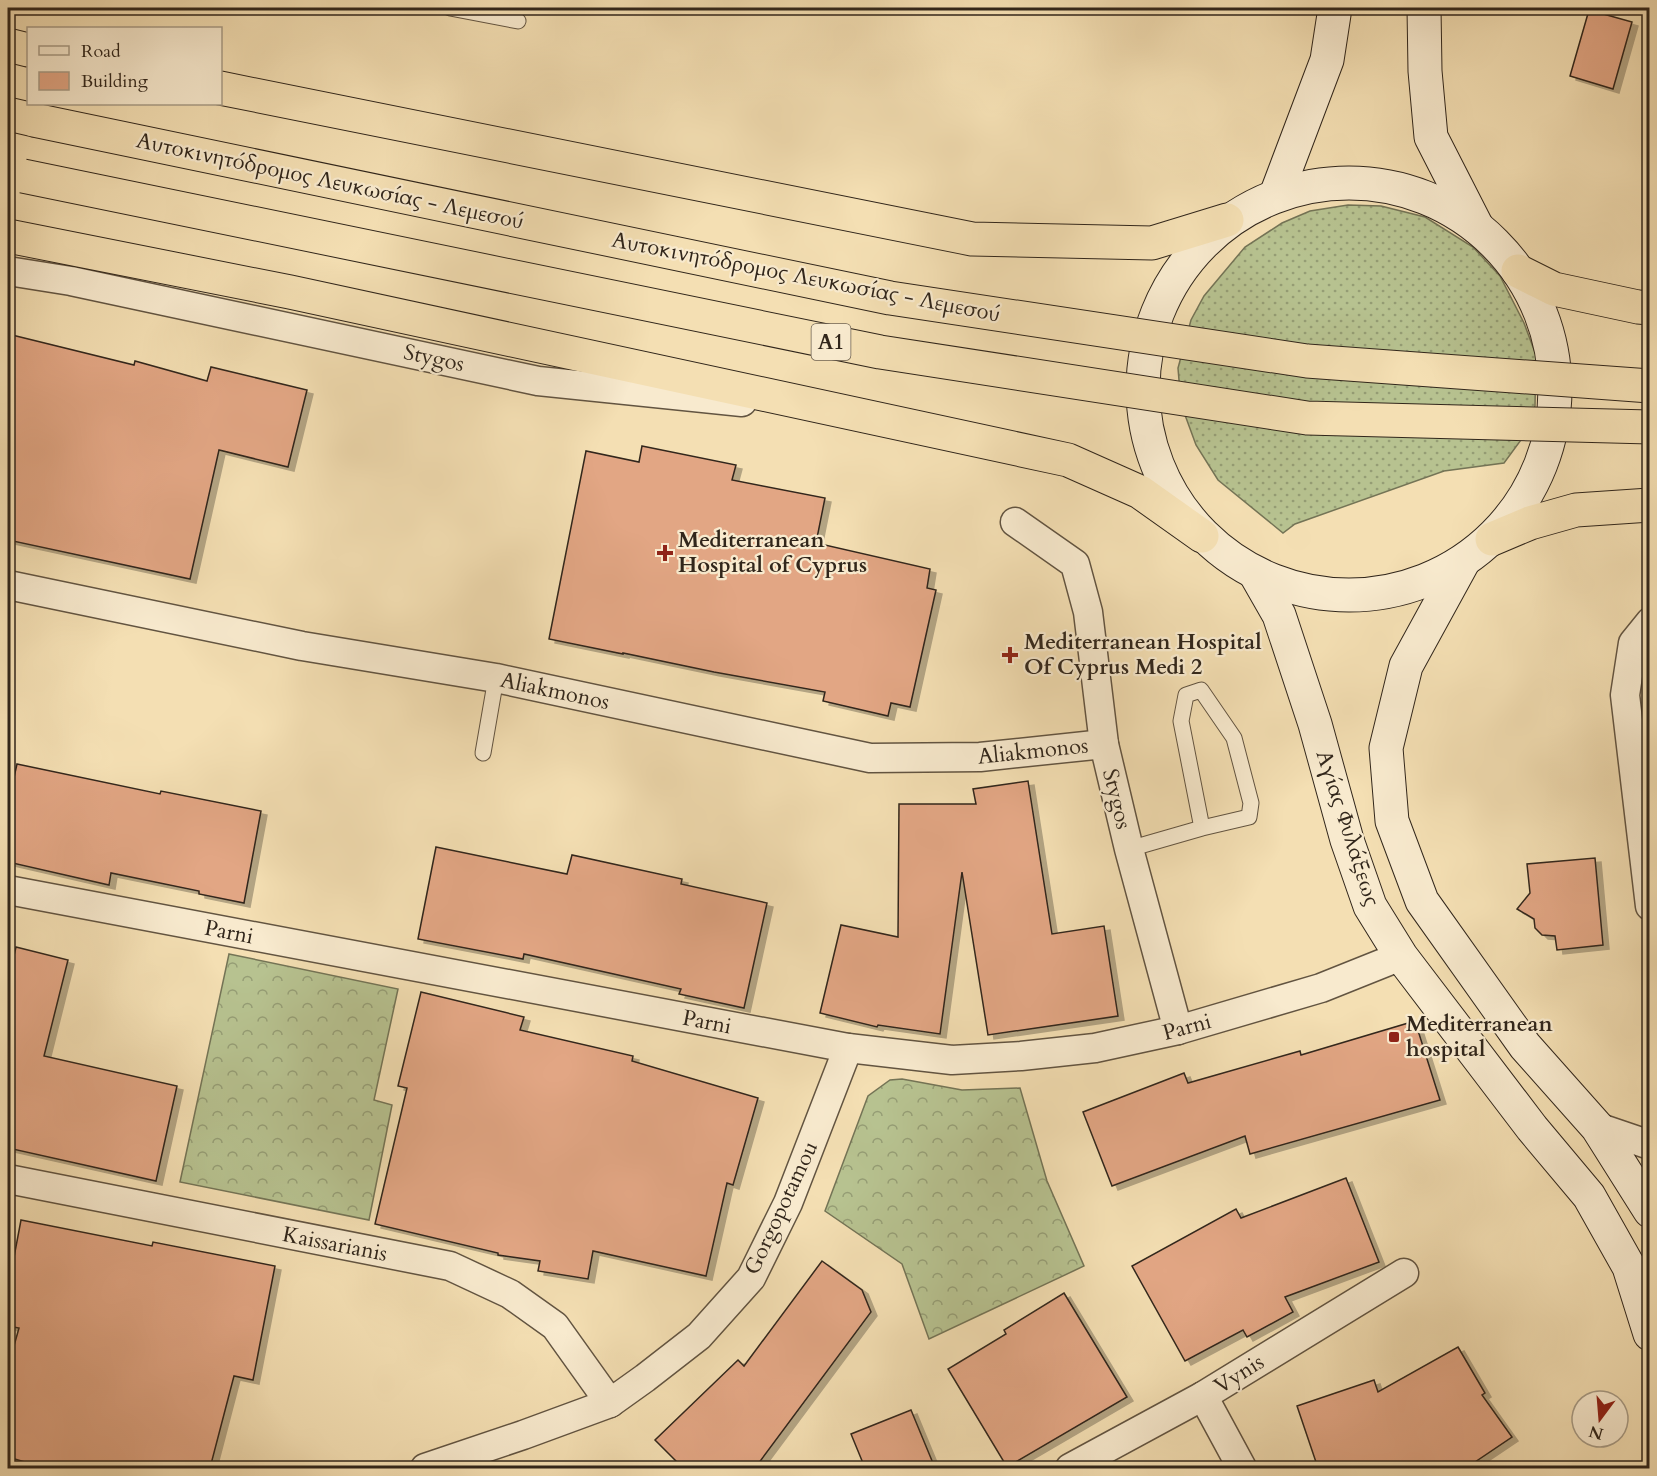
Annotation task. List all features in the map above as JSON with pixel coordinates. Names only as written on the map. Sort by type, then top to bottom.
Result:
[{"type":"highway","points":[[8,45],[27,50]]},
{"type":"highway","points":[[222,88],[972,238],[1152,243],[1227,220]]},
{"type":"highway","name":"Αυτοκινητόδρομος Λευκωσίας - Λεμεσού","points":[[21,117],[890,298],[1307,361],[1650,386]]},
{"type":"highway","name":"A1","points":[[15,174],[880,352],[1307,418],[1650,427]]},
{"type":"highway","points":[[8,236],[302,295],[1068,460],[1140,492],[1202,536]]},
{"type":"highway","points":[[1518,271],[1554,289],[1650,308]]},
{"type":"highway","points":[[1492,539],[1530,523],[1576,510],[1650,505]]},
{"type":"main road","points":[[1276,195],[1327,60],[1335,8]]},
{"type":"main road","points":[[1424,8],[1425,71],[1431,137],[1477,227],[1518,271],[1544,320],[1556,375],[1552,430],[1530,489],[1492,539],[1463,562],[1396,591],[1324,594],[1255,573],[1202,536],[1161,478],[1142,410],[1147,340],[1174,275],[1227,220],[1276,195],[1328,183],[1381,185],[1431,200],[1477,227]]},
{"type":"main road","name":"Αγίας Φυλάξεως","points":[[1463,562],[1406,666],[1386,748],[1392,822],[1422,901],[1525,1046],[1598,1127],[1650,1211]]},
{"type":"main road","name":"Αγίας Φυλάξεως","points":[[1255,573],[1279,615],[1315,724],[1347,840],[1370,906],[1401,956],[1532,1128],[1589,1196],[1629,1267],[1650,1334]]},
{"type":"street","name":"Stygos","points":[[8,271],[70,281],[538,381],[866,416]]},
{"type":"street","name":"Stygos","points":[[1015,522],[1076,564],[1089,612],[1104,744],[1129,849],[1178,1030]]},
{"type":"street","name":"Aliakmonos","points":[[8,585],[302,646],[496,678],[870,758],[980,757],[1104,744]]},
{"type":"street","points":[[1650,622],[1634,643],[1625,695],[1650,906]]},
{"type":"street","name":"Parni","points":[[8,890],[848,1048],[951,1060],[1021,1056],[1095,1048],[1178,1030],[1321,988],[1401,956]]},
{"type":"street","name":"Gorgopotamou","points":[[425,1468],[610,1403],[699,1336],[751,1278],[788,1203],[848,1048]]},
{"type":"street","points":[[1598,1127],[1650,1145]]},
{"type":"street","name":"Kaissarianis","points":[[8,1179],[450,1266],[510,1294],[555,1326],[610,1403]]},
{"type":"street","name":"Vynis","points":[[1070,1468],[1203,1396],[1404,1273]]},
{"type":"street","points":[[1203,1396],[1242,1468]]},
{"type":"lane","points":[[450,8],[519,21]]},
{"type":"lane","points":[[483,753],[496,678]]},
{"type":"lane","points":[[1129,849],[1249,817],[1251,803],[1234,738],[1201,690],[1186,695],[1181,721],[1202,828]]},
{"type":"green space","points":[[1348,205],[1381,206],[1425,217],[1473,247],[1500,276],[1524,323],[1536,355],[1535,406],[1521,440],[1504,463],[1444,471],[1295,524],[1283,533],[1218,480],[1196,445],[1181,404],[1178,368],[1191,320],[1204,296],[1245,247],[1282,223],[1310,211]]},
{"type":"green space","points":[[229,954],[398,989],[374,1100],[392,1105],[369,1220],[180,1182]]},
{"type":"green space","points":[[902,1079],[962,1090],[1020,1088],[1047,1181],[1084,1266],[929,1339],[902,1264],[825,1211],[868,1096],[890,1080]]},
{"type":"building","points":[[1589,10],[1632,22],[1613,89],[1570,76]]},
{"type":"building","points":[[8,334],[134,365],[135,361],[207,381],[211,367],[307,390],[288,467],[219,450],[190,579],[8,540]]},
{"type":"building","points":[[642,446],[736,465],[732,480],[825,498],[816,543],[930,569],[927,588],[936,590],[910,707],[891,703],[888,716],[823,701],[825,692],[549,639],[586,451],[639,462]]},
{"type":"building","points":[[17,764],[160,794],[161,791],[261,811],[244,903],[199,894],[199,891],[111,873],[109,885],[8,862],[8,804]]},
{"type":"building","points":[[1028,781],[1052,934],[1104,926],[1118,1016],[988,1035],[962,872],[940,1034],[878,1025],[877,1027],[820,1013],[841,925],[898,937],[899,804],[976,804],[973,789]]},
{"type":"building","points":[[436,847],[567,874],[572,855],[682,879],[681,884],[767,903],[744,1008],[679,994],[681,989],[524,954],[523,959],[418,939]]},
{"type":"building","points":[[1595,858],[1603,945],[1557,950],[1555,936],[1542,935],[1535,928],[1534,919],[1517,909],[1530,893],[1527,864]]},
{"type":"building","points":[[16,947],[68,960],[44,1056],[177,1086],[156,1181],[8,1148],[8,981]]},
{"type":"building","points":[[421,992],[524,1017],[520,1030],[633,1056],[632,1061],[758,1098],[733,1185],[727,1183],[706,1276],[593,1251],[588,1279],[538,1271],[540,1261],[498,1255],[498,1253],[375,1224],[407,1088],[398,1086]]},
{"type":"building","points":[[1415,1021],[1440,1100],[1250,1154],[1245,1136],[1112,1186],[1083,1112],[1184,1073],[1188,1083],[1300,1051],[1301,1055]]},
{"type":"building","points":[[1346,1178],[1379,1262],[1285,1297],[1293,1312],[1247,1337],[1243,1330],[1185,1361],[1132,1266],[1236,1209],[1241,1218]]},
{"type":"building","points":[[21,1220],[152,1246],[153,1242],[275,1266],[253,1380],[234,1376],[210,1468],[45,1468],[8,1457],[8,1367],[19,1328],[8,1326],[8,1289]]},
{"type":"building","points":[[822,1261],[862,1290],[871,1312],[755,1468],[683,1468],[655,1440],[738,1360],[744,1366]]},
{"type":"building","points":[[1064,1293],[1127,1397],[1007,1467],[948,1369],[1006,1334],[1004,1330]]},
{"type":"building","points":[[1458,1347],[1485,1393],[1482,1395],[1512,1437],[1466,1468],[1318,1468],[1297,1406],[1374,1380],[1378,1392]]},
{"type":"building","points":[[911,1410],[935,1468],[865,1468],[851,1434]]},
{"type":"place","name":"Mediterranean Hospital of Cyprus","points":[[665,553]]},
{"type":"place","name":"Mediterranean Hospital Of Cyprus Medi 2","points":[[1010,655]]},
{"type":"place","name":"Mediterranean hospital","points":[[1394,1037]]}]
